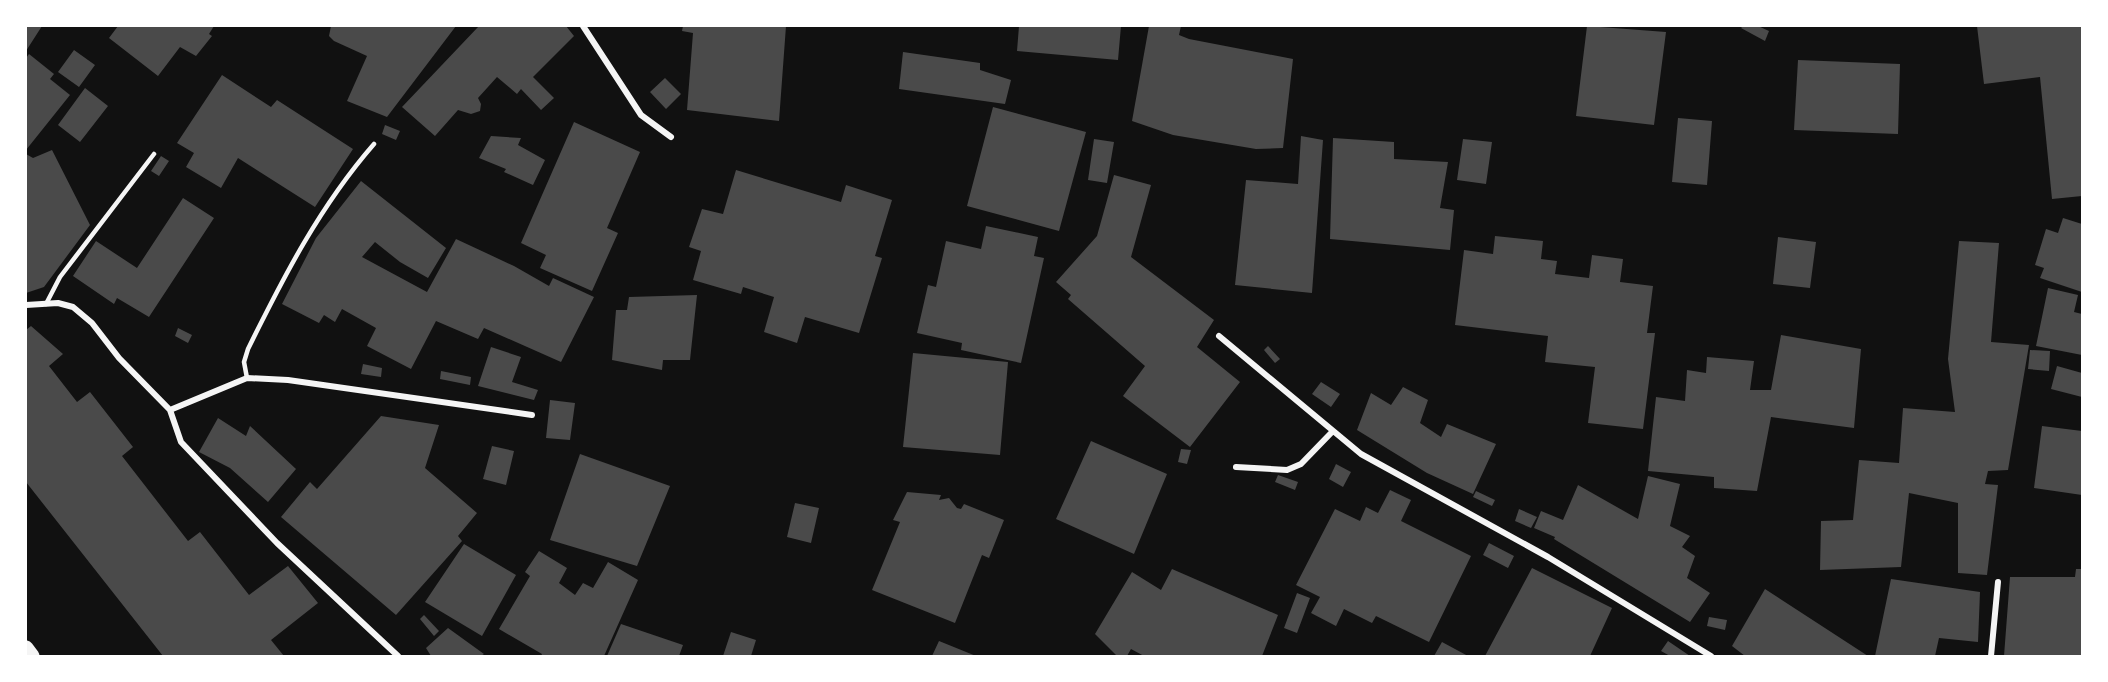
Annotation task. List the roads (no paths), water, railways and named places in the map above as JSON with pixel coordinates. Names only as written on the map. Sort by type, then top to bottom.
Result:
[{"type":"main road","points":[[26,648],[32,657]]},
{"type":"street","points":[[583,26],[641,115],[670,137]]},
{"type":"street","points":[[26,305],[58,303],[73,307],[80,313],[170,410],[181,442],[277,543],[398,657]]},
{"type":"street","points":[[1219,336],[1361,454],[1548,557],[1711,657]]},
{"type":"street","points":[[170,410],[247,378],[288,380],[532,415]]},
{"type":"street","points":[[1236,467],[1287,470],[1301,464],[1332,432]]},
{"type":"street","points":[[1991,657],[1998,582]]},
{"type":"lane","points":[[247,378],[244,362],[248,349],[305,239],[324,207],[374,144]]},
{"type":"lane","points":[[46,304],[60,277],[154,154]]}]
